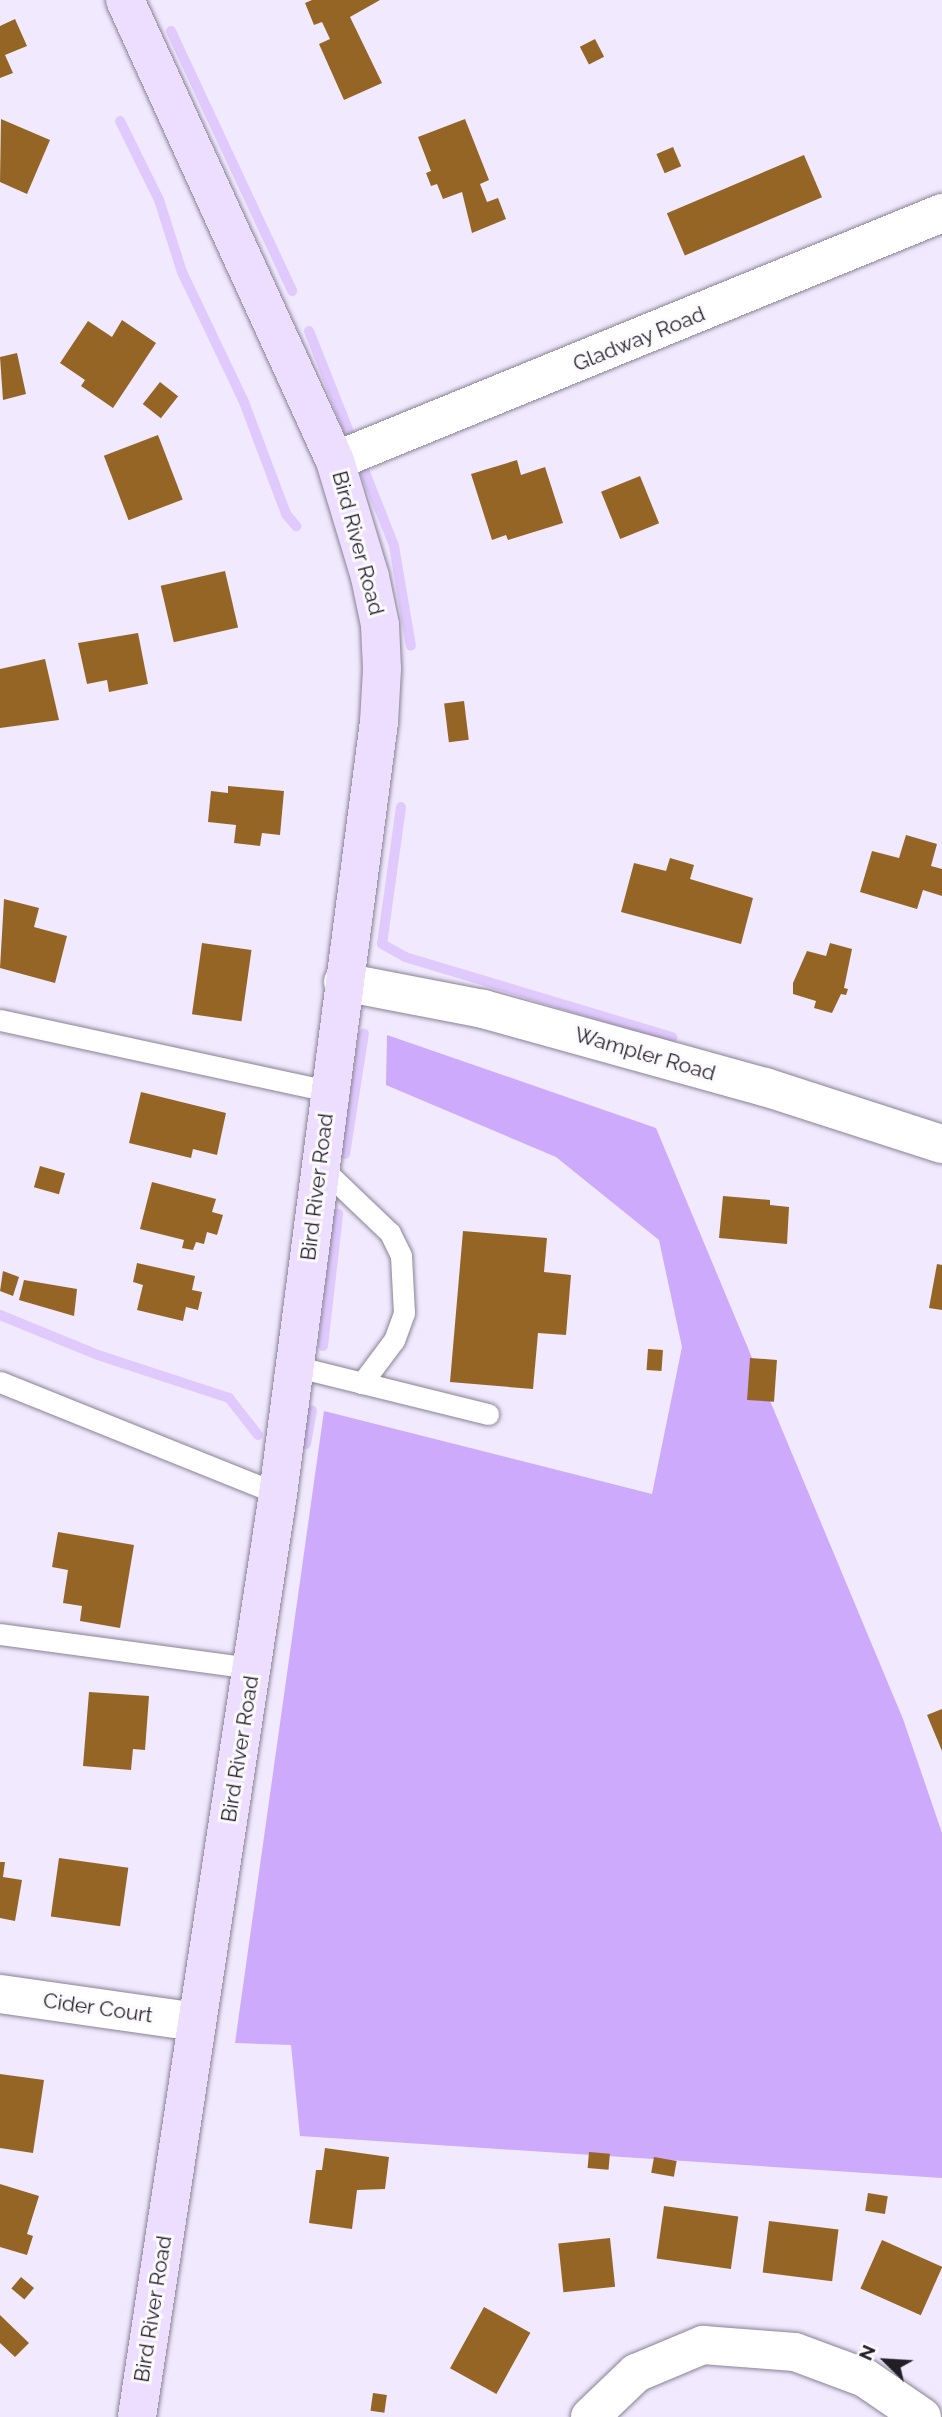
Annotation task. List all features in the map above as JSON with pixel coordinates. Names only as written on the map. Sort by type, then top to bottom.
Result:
[{"type":"street","name":"Bird River Road","points":[[125,0],[335,461],[370,577],[380,625],[382,669],[379,722],[278,1494],[137,2417]]},
{"type":"street","name":"Gladway Road","points":[[335,461],[942,213]]},
{"type":"street","name":"Wampler Road","points":[[343,982],[483,1009],[765,1087],[942,1144]]},
{"type":"street","name":"Cider Court","points":[[0,1994],[196,2022]]},
{"type":"street","points":[[590,2417],[636,2373],[703,2345],[795,2352],[865,2378],[922,2417]]},
{"type":"lane","points":[[0,1020],[329,1091]]},
{"type":"lane","points":[[320,1166],[390,1233],[401,1256],[404,1313],[394,1340],[362,1383]]},
{"type":"lane","points":[[294,1366],[488,1414]]},
{"type":"lane","points":[[0,1382],[278,1494]]},
{"type":"lane","points":[[0,1634],[253,1668]]},
{"type":"shaded area","points":[[387,1035],[656,1128],[903,1719],[942,1833],[942,2178],[300,2136],[291,2045],[235,2043],[324,1411],[652,1494],[682,1347],[659,1240],[556,1157],[386,1085]]},
{"type":"building","points":[[312,0],[380,0],[350,17],[382,83],[344,100],[319,44],[330,39],[322,22],[314,25],[305,3]]},
{"type":"building","points":[[15,19],[27,46],[5,55],[13,73],[0,78],[0,26]]},
{"type":"building","points":[[595,39],[604,57],[589,65],[580,47]]},
{"type":"building","points":[[1,119],[50,140],[27,194],[0,182]]},
{"type":"building","points":[[465,119],[489,180],[480,184],[487,202],[498,198],[506,219],[472,233],[462,192],[443,199],[437,184],[431,186],[426,173],[431,171],[418,137]]},
{"type":"building","points":[[673,147],[681,166],[665,173],[656,154]]},
{"type":"building","points":[[804,155],[822,197],[685,256],[667,213]]},
{"type":"building","points":[[122,320],[156,343],[113,408],[81,386],[85,380],[60,363],[88,321],[112,337]]},
{"type":"building","points":[[17,353],[26,394],[3,400],[0,357]]},
{"type":"building","points":[[160,382],[178,396],[161,418],[143,404]]},
{"type":"building","points":[[158,435],[183,499],[129,520],[104,456]]},
{"type":"building","points":[[517,460],[521,475],[545,467],[563,523],[508,540],[506,535],[492,540],[471,474]]},
{"type":"building","points":[[640,476],[659,523],[620,539],[601,492]]},
{"type":"building","points":[[225,571],[238,628],[174,642],[161,586]]},
{"type":"building","points":[[138,633],[148,684],[109,692],[107,680],[87,684],[78,643]]},
{"type":"building","points":[[45,659],[59,720],[0,728],[0,669]]},
{"type":"building","points":[[464,701],[469,740],[449,742],[444,703]]},
{"type":"building","points":[[228,786],[284,791],[280,835],[262,833],[260,846],[234,843],[236,825],[208,822],[211,791],[228,793]]},
{"type":"building","points":[[906,835],[937,844],[931,866],[942,869],[942,896],[923,890],[917,909],[860,892],[872,851],[899,858]]},
{"type":"building","points":[[670,858],[694,865],[690,879],[753,898],[741,944],[621,912],[634,863],[666,871]]},
{"type":"building","points":[[4,899],[39,908],[34,927],[67,936],[55,983],[0,968]]},
{"type":"building","points":[[202,943],[252,950],[241,1021],[192,1014]]},
{"type":"building","points":[[830,943],[852,949],[844,988],[848,989],[846,995],[841,994],[832,1013],[814,1008],[816,1001],[793,994],[793,983],[807,951],[826,956]]},
{"type":"building","points":[[141,1092],[226,1113],[217,1155],[193,1149],[191,1158],[129,1143]]},
{"type":"building","points":[[40,1166],[65,1173],[59,1194],[34,1187]]},
{"type":"building","points":[[152,1182],[216,1199],[212,1212],[223,1215],[217,1235],[207,1232],[204,1244],[196,1242],[193,1250],[182,1248],[184,1240],[140,1229]]},
{"type":"building","points":[[723,1196],[770,1200],[770,1205],[789,1207],[787,1244],[719,1238]]},
{"type":"building","points":[[463,1231],[547,1238],[544,1272],[571,1275],[566,1335],[538,1333],[533,1389],[450,1382]]},
{"type":"building","points":[[137,1263],[195,1276],[192,1290],[202,1292],[198,1310],[186,1307],[183,1321],[137,1310],[143,1285],[133,1282]]},
{"type":"building","points":[[937,1264],[942,1265],[942,1310],[929,1308]]},
{"type":"building","points":[[3,1271],[19,1277],[13,1296],[0,1291]]},
{"type":"building","points":[[24,1280],[77,1289],[74,1316],[19,1300]]},
{"type":"building","points":[[648,1349],[663,1350],[661,1371],[647,1370]]},
{"type":"building","points":[[750,1358],[777,1360],[774,1402],[747,1400]]},
{"type":"building","points":[[58,1532],[134,1545],[120,1628],[80,1621],[82,1606],[63,1603],[68,1570],[52,1567]]},
{"type":"building","points":[[89,1692],[149,1696],[145,1750],[133,1749],[131,1770],[83,1766]]},
{"type":"building","points":[[942,1709],[942,1751],[927,1715]]},
{"type":"building","points":[[59,1858],[128,1868],[120,1926],[51,1916]]},
{"type":"building","points":[[0,1862],[5,1862],[3,1877],[22,1880],[15,1921],[0,1918]]},
{"type":"building","points":[[0,2074],[44,2080],[33,2153],[0,2148]]},
{"type":"building","points":[[325,2148],[389,2157],[385,2189],[357,2190],[352,2229],[309,2223],[316,2170],[322,2170]]},
{"type":"building","points":[[589,2152],[610,2154],[609,2170],[588,2168]]},
{"type":"building","points":[[654,2157],[677,2161],[674,2177],[651,2173]]},
{"type":"building","points":[[0,2184],[39,2196],[27,2234],[33,2236],[27,2255],[0,2247]]},
{"type":"building","points":[[868,2193],[888,2196],[885,2214],[865,2211]]},
{"type":"building","points":[[664,2206],[738,2216],[731,2269],[657,2258]]},
{"type":"building","points":[[769,2221],[838,2230],[832,2281],[763,2273]]},
{"type":"building","points":[[610,2238],[615,2287],[563,2292],[558,2243]]},
{"type":"building","points":[[882,2240],[942,2267],[921,2315],[860,2288]]},
{"type":"building","points":[[21,2277],[34,2288],[24,2299],[11,2288]]},
{"type":"building","points":[[484,2307],[530,2333],[496,2394],[450,2368]]},
{"type":"building","points":[[0,2315],[29,2343],[15,2357],[0,2343]]},
{"type":"building","points":[[373,2393],[387,2395],[384,2413],[370,2411]]},
{"type":"waterway","points":[[171,31],[292,291]]},
{"type":"waterway","points":[[120,121],[159,200],[182,272],[244,402],[286,514],[296,526]]},
{"type":"waterway","points":[[309,331],[394,546],[411,646]]},
{"type":"waterway","points":[[401,807],[382,944],[405,957],[672,1037]]},
{"type":"waterway","points":[[345,1154],[364,1033]]},
{"type":"waterway","points":[[323,1346],[338,1214]]},
{"type":"waterway","points":[[0,1315],[98,1355],[229,1398],[258,1435]]},
{"type":"waterway","points":[[306,1444],[312,1411]]}]
